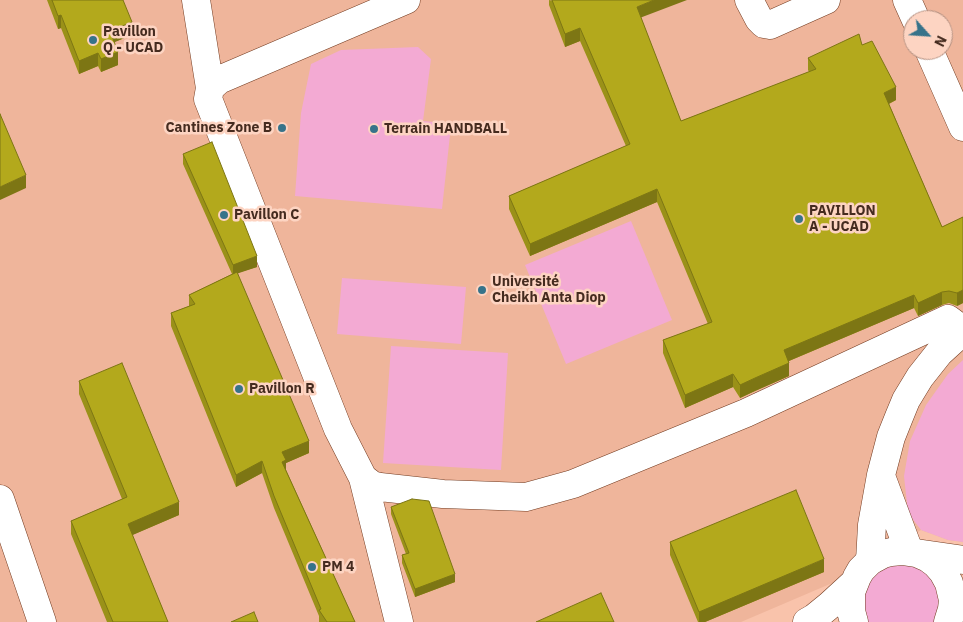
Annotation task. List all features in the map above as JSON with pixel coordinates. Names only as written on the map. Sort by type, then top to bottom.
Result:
[{"type":"street","points":[[196,0],[210,88],[208,99],[330,411],[363,478],[399,622]]},
{"type":"street","points":[[210,88],[219,80],[406,0]]},
{"type":"street","points":[[750,0],[759,19],[764,24],[770,25],[826,0]]},
{"type":"street","points":[[933,60],[963,127]]},
{"type":"street","points":[[363,478],[380,487],[443,494],[526,497],[573,484],[746,413],[948,319],[963,331],[939,353],[920,377],[906,400],[891,438],[880,475],[872,525],[870,561]]},
{"type":"street","points":[[880,475],[914,553],[928,558],[936,564],[943,572],[949,584],[953,600],[948,622]]},
{"type":"street","points":[[0,499],[42,622]]},
{"type":"street","points":[[854,622],[850,611],[851,592],[861,570],[870,561],[891,552],[914,553],[963,560]]},
{"type":"street","points":[[806,622],[830,605],[854,583]]},
{"type":"street","points":[[954,622],[963,613]]},
{"type":"shaded area","name":"Université Cheikh Anta Diop","points":[[0,0],[963,0],[963,542],[948,540],[921,530],[837,581],[741,622],[0,622]]},
{"type":"shaded area","name":"Terrain HANDBALL","points":[[418,47],[431,59],[423,121],[445,123],[450,135],[442,209],[295,196],[301,113],[311,64],[341,50]]},
{"type":"shaded area","points":[[631,221],[672,320],[566,364],[525,265]]},
{"type":"shaded area","points":[[342,278],[466,287],[461,344],[337,334]]},
{"type":"shaded area","points":[[391,346],[508,353],[501,470],[383,463]]},
{"type":"shaded area","points":[[963,360],[963,542],[948,540],[921,530],[908,513],[904,476],[910,441],[926,405],[948,374]]},
{"type":"shaded area","points":[[894,564],[915,565],[927,573],[938,588],[940,601],[935,622],[867,622],[863,610],[865,588],[878,571]]},
{"type":"building","name":"Pavillon Q - UCAD","points":[[52,0],[123,0],[132,22],[110,31],[118,52],[101,59],[98,53],[79,61],[61,15],[58,16]]},
{"type":"building","name":"PAVILLON A - UCAD","points":[[552,0],[654,0],[637,7],[681,121],[816,69],[808,58],[859,34],[862,45],[872,41],[896,87],[884,93],[942,227],[963,217],[963,290],[957,293],[942,292],[918,303],[914,295],[784,350],[789,363],[740,385],[733,374],[685,395],[663,340],[712,322],[657,189],[530,244],[509,196],[630,144],[580,28],[565,34]]},
{"type":"building","points":[[0,114],[26,175],[0,187]]},
{"type":"building","name":"Pavillon C","points":[[212,142],[257,256],[233,265],[183,154]]},
{"type":"building","name":"Pavillon R","points":[[237,272],[309,441],[282,452],[286,460],[282,462],[355,622],[327,622],[319,610],[321,609],[274,496],[262,461],[236,475],[171,313],[195,304],[189,295]]},
{"type":"building","points":[[122,363],[179,502],[128,524],[168,622],[113,622],[71,521],[127,497],[79,381]]},
{"type":"building","points":[[796,490],[824,559],[699,612],[670,542]]},
{"type":"building","points":[[412,499],[429,501],[455,574],[415,589],[402,555],[409,553],[391,507]]},
{"type":"building","points":[[601,593],[614,622],[536,622]]},
{"type":"building","points":[[254,612],[258,622],[231,622]]},
{"type":"place","name":"Pavillon Q - UCAD","points":[[93,40]]},
{"type":"place","name":"Cantines Zone B","points":[[282,128]]},
{"type":"place","name":"Terrain HANDBALL","points":[[374,129]]},
{"type":"place","name":"Pavillon C","points":[[224,215]]},
{"type":"place","name":"PAVILLON A - UCAD","points":[[799,219]]},
{"type":"place","name":"Université Cheikh Anta Diop","points":[[482,290]]},
{"type":"place","name":"Pavillon R","points":[[239,389]]},
{"type":"place","name":"PM 4","points":[[312,567]]}]
